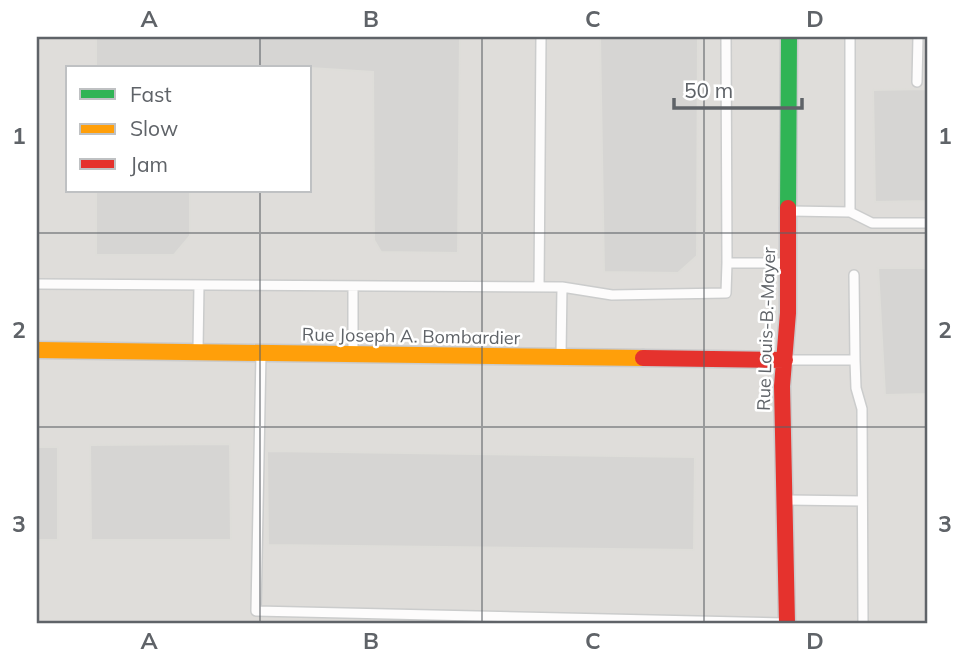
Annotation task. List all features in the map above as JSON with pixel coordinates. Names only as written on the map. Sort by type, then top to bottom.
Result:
[{"type":"street","name":"Rue Louis-B.-Mayer","points":[[787,623],[782,386],[788,262],[789,37]]},
{"type":"street","name":"Rue Joseph A. Bombardier","points":[[37,350],[785,360]]},
{"type":"lane","points":[[539,287],[541,37]]},
{"type":"lane","points":[[37,284],[562,287],[612,295],[726,293],[726,37]]},
{"type":"lane","points":[[850,37],[850,212]]},
{"type":"lane","points":[[917,82],[918,37]]},
{"type":"lane","points":[[788,211],[850,212],[872,223],[927,223]]},
{"type":"lane","points":[[727,263],[788,262]]},
{"type":"lane","points":[[854,275],[856,388],[862,409],[863,623]]},
{"type":"lane","points":[[198,352],[199,285]]},
{"type":"lane","points":[[353,286],[353,354]]},
{"type":"lane","points":[[561,357],[562,287]]},
{"type":"lane","points":[[261,353],[256,611],[787,623]]},
{"type":"lane","points":[[785,360],[855,360]]},
{"type":"lane","points":[[783,500],[862,501]]},
{"type":"shaded area","points":[[37,37],[927,37],[927,623],[37,623]]},
{"type":"building","points":[[96,37],[460,37],[458,253],[381,252],[374,240],[373,72],[312,68],[312,66],[96,66]]},
{"type":"building","points":[[600,37],[698,37],[697,256],[678,273],[604,272]]},
{"type":"building","points":[[927,89],[927,201],[875,202],[873,90]]},
{"type":"building","points":[[96,192],[190,192],[190,236],[174,255],[96,255]]},
{"type":"building","points":[[878,268],[927,268],[927,394],[885,395]]},
{"type":"building","points":[[230,444],[231,540],[91,540],[90,445]]},
{"type":"building","points":[[37,447],[58,447],[58,540],[37,540]]},
{"type":"building","points":[[267,451],[695,457],[694,550],[268,545]]},
{"type":"traffic: fast","points":[[788,208],[789,37]]},
{"type":"traffic: slow","points":[[37,350],[643,358]]},
{"type":"traffic: jam","points":[[787,623],[782,386],[788,313],[788,208]]},
{"type":"traffic: jam","points":[[643,358],[785,360]]}]
